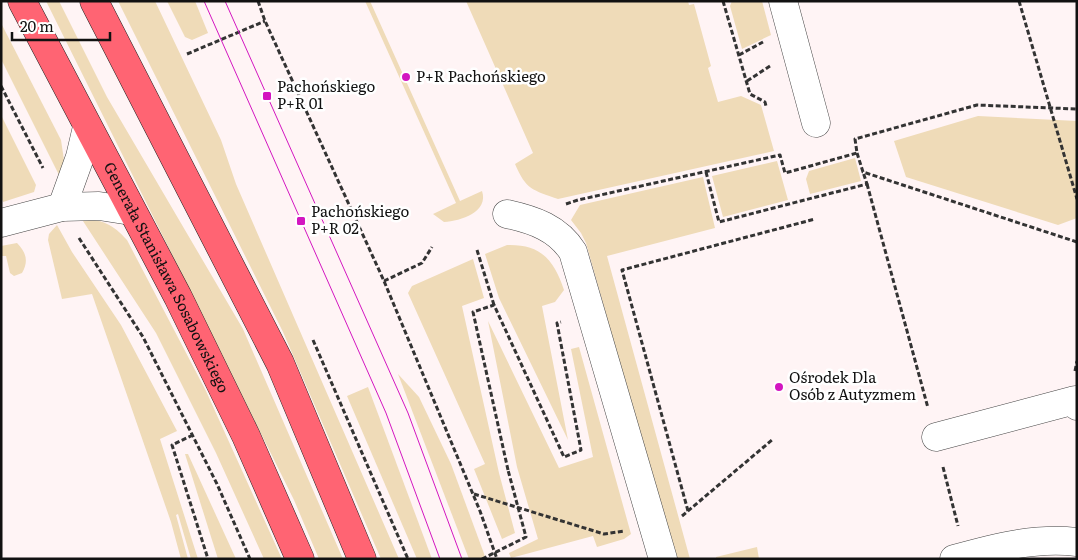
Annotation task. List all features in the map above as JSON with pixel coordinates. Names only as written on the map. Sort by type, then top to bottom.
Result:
[{"type":"main road","name":"Generała Stanisława Sosabowskiego","points":[[22,1],[178,297],[246,436],[300,559]]},
{"type":"main road","points":[[94,1],[280,363],[362,559]]},
{"type":"street","points":[[784,1],[816,123]]},
{"type":"street","points":[[62,207],[80,157],[87,127]]},
{"type":"street","points":[[1,223],[62,207],[99,206],[131,211]]},
{"type":"street","points":[[507,214],[547,227],[566,241],[574,252],[663,559]]},
{"type":"street","points":[[936,437],[1075,400],[1077,406]]},
{"type":"street","points":[[960,557],[1030,542],[1059,540],[1077,542]]},
{"type":"path","points":[[258,1],[265,21],[384,281],[473,494],[497,559]]},
{"type":"path","points":[[724,1],[750,94],[765,102],[766,106]]},
{"type":"path","points":[[1019,1],[1077,199]]},
{"type":"path","points":[[188,54],[265,21]]},
{"type":"path","points":[[739,55],[768,40]]},
{"type":"path","points":[[746,81],[774,63]]},
{"type":"path","points":[[1,86],[46,175]]},
{"type":"path","points":[[857,153],[936,437],[960,557]]},
{"type":"path","points":[[706,172],[719,222],[867,184]]},
{"type":"path","points":[[863,172],[1077,242]]},
{"type":"path","points":[[688,511],[622,270],[815,220]]},
{"type":"path","points":[[74,231],[135,323],[193,435],[250,559]]},
{"type":"path","points":[[384,281],[422,263],[432,247]]},
{"type":"path","points":[[477,250],[494,305],[564,457],[581,450],[557,323],[563,322]]},
{"type":"path","points":[[482,559],[526,537],[508,470],[473,312],[494,305]]},
{"type":"path","points":[[313,340],[408,559]]},
{"type":"path","points":[[193,435],[172,444],[208,559]]},
{"type":"path","points":[[680,518],[772,440]]},
{"type":"path","points":[[473,494],[604,534],[627,531]]},
{"type":"shaded area","points":[[46,1],[59,1],[107,97],[243,329],[343,559],[319,559],[294,500]]},
{"type":"shaded area","points":[[118,1],[155,1],[221,140],[236,184],[399,559],[381,559],[283,332]]},
{"type":"shaded area","points":[[167,1],[195,1],[208,33],[192,40],[185,37]]},
{"type":"shaded area","points":[[365,1],[370,1],[460,201],[482,191],[481,205],[472,214],[458,220],[444,222],[433,214],[456,203]]},
{"type":"shaded area","points":[[466,1],[688,1],[689,5],[694,4],[711,66],[708,68],[718,102],[741,96],[761,105],[774,151],[558,199],[536,191],[523,179],[515,164],[533,153]]},
{"type":"shaded area","points":[[732,1],[762,1],[771,35],[742,49],[730,6]]},
{"type":"shaded area","points":[[1,23],[61,140],[64,160],[59,175],[1,59]]},
{"type":"shaded area","points":[[1,115],[36,185],[34,192],[3,202],[1,197]]},
{"type":"shaded area","points":[[978,116],[1077,121],[1077,218],[1058,225],[906,177],[894,141]]},
{"type":"shaded area","points":[[855,158],[861,181],[810,194],[806,179],[809,171]]},
{"type":"shaded area","points":[[777,161],[788,200],[723,217],[712,176]]},
{"type":"shaded area","points":[[703,177],[715,228],[607,256],[690,559],[675,559],[586,243],[571,220],[580,205]]},
{"type":"shaded area","points":[[81,218],[107,224],[117,230],[127,240],[206,391],[282,559],[264,559],[216,453],[156,333]]},
{"type":"shaded area","points":[[57,225],[72,252],[121,325],[177,431],[160,439],[198,559],[191,559],[178,514],[176,515],[188,559],[181,559],[171,522],[92,294],[62,299],[48,240],[49,234]]},
{"type":"shaded area","points":[[17,243],[23,250],[26,261],[22,273],[14,276],[10,273],[6,256],[1,256],[1,246]]},
{"type":"shaded area","points":[[507,245],[529,247],[544,256],[556,270],[564,290],[555,302],[542,306],[568,440],[499,298],[485,254]]},
{"type":"shaded area","points":[[473,259],[484,298],[462,306],[499,473],[515,533],[502,539],[474,469],[485,464],[408,293],[412,286]]},
{"type":"shaded area","points":[[488,321],[559,468],[593,457],[571,349],[579,347],[631,534],[624,539],[597,547],[593,536],[511,558],[509,553],[538,539],[517,467]]},
{"type":"shaded area","points":[[398,374],[419,397],[451,464],[486,559],[469,559]]},
{"type":"shaded area","points":[[368,387],[432,559],[417,559],[347,396]]},
{"type":"shaded area","points":[[185,454],[188,454],[236,559],[218,559]]},
{"type":"shaded area","points":[[757,547],[759,559],[716,559],[716,557]]},
{"type":"tram line","points":[[204,1],[386,413],[440,559]]},
{"type":"tram line","points":[[225,1],[408,413],[462,559]]},
{"type":"place","name":"P+R Pachońskiego","points":[[406,77]]},
{"type":"place","name":"Pachońskiego P+R 01","points":[[267,96]]},
{"type":"place","name":"Pachońskiego P+R 02","points":[[301,221]]},
{"type":"place","name":"Ośrodek Dla Osób z Autyzmem","points":[[779,387]]}]
